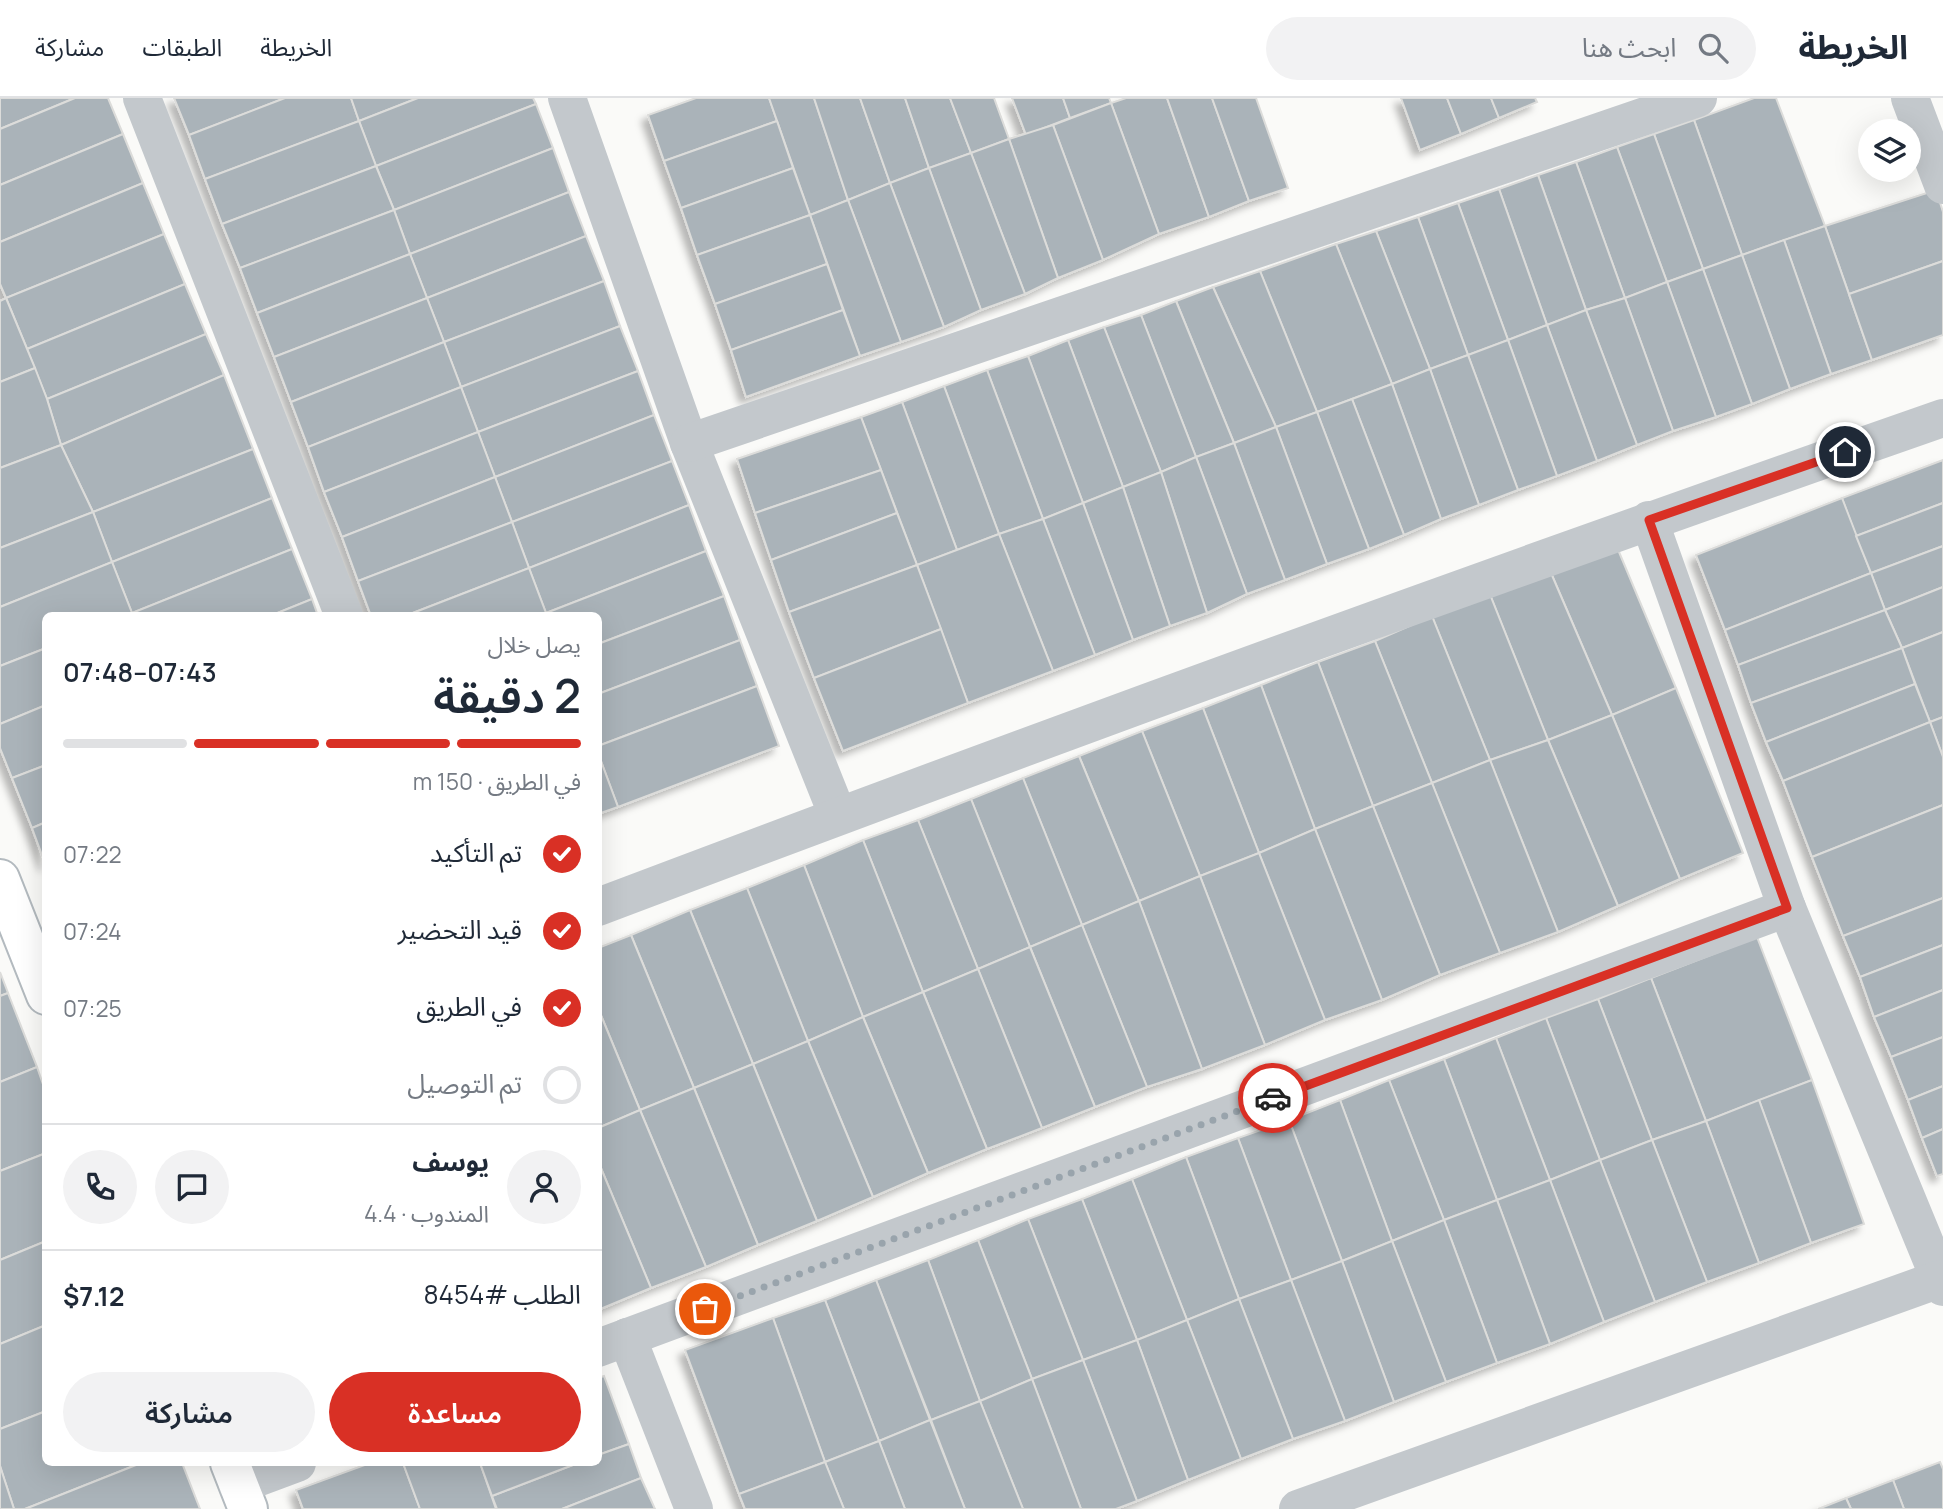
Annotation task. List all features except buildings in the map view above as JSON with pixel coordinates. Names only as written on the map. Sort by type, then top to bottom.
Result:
[{"type":"street","points":[[142,98],[342,612]]},
{"type":"street","points":[[567,98],[689,443],[838,816]]},
{"type":"street","points":[[689,443],[1698,98]]},
{"type":"street","points":[[1910,98],[1943,185]]},
{"type":"street","points":[[602,905],[838,816],[1649,520],[1943,418]]},
{"type":"street","points":[[1298,1509],[1941,1283],[1787,908],[1649,520]]},
{"type":"street","points":[[0,879],[42,985]]},
{"type":"street","points":[[694,1509],[613,1343],[1787,908]]},
{"type":"street","points":[[239,1486],[289,1466]]},
{"type":"way so far","points":[[705,1309],[1273,1098]]},
{"type":"route","points":[[1273,1098],[1787,908],[1649,520],[1845,452]]}]
